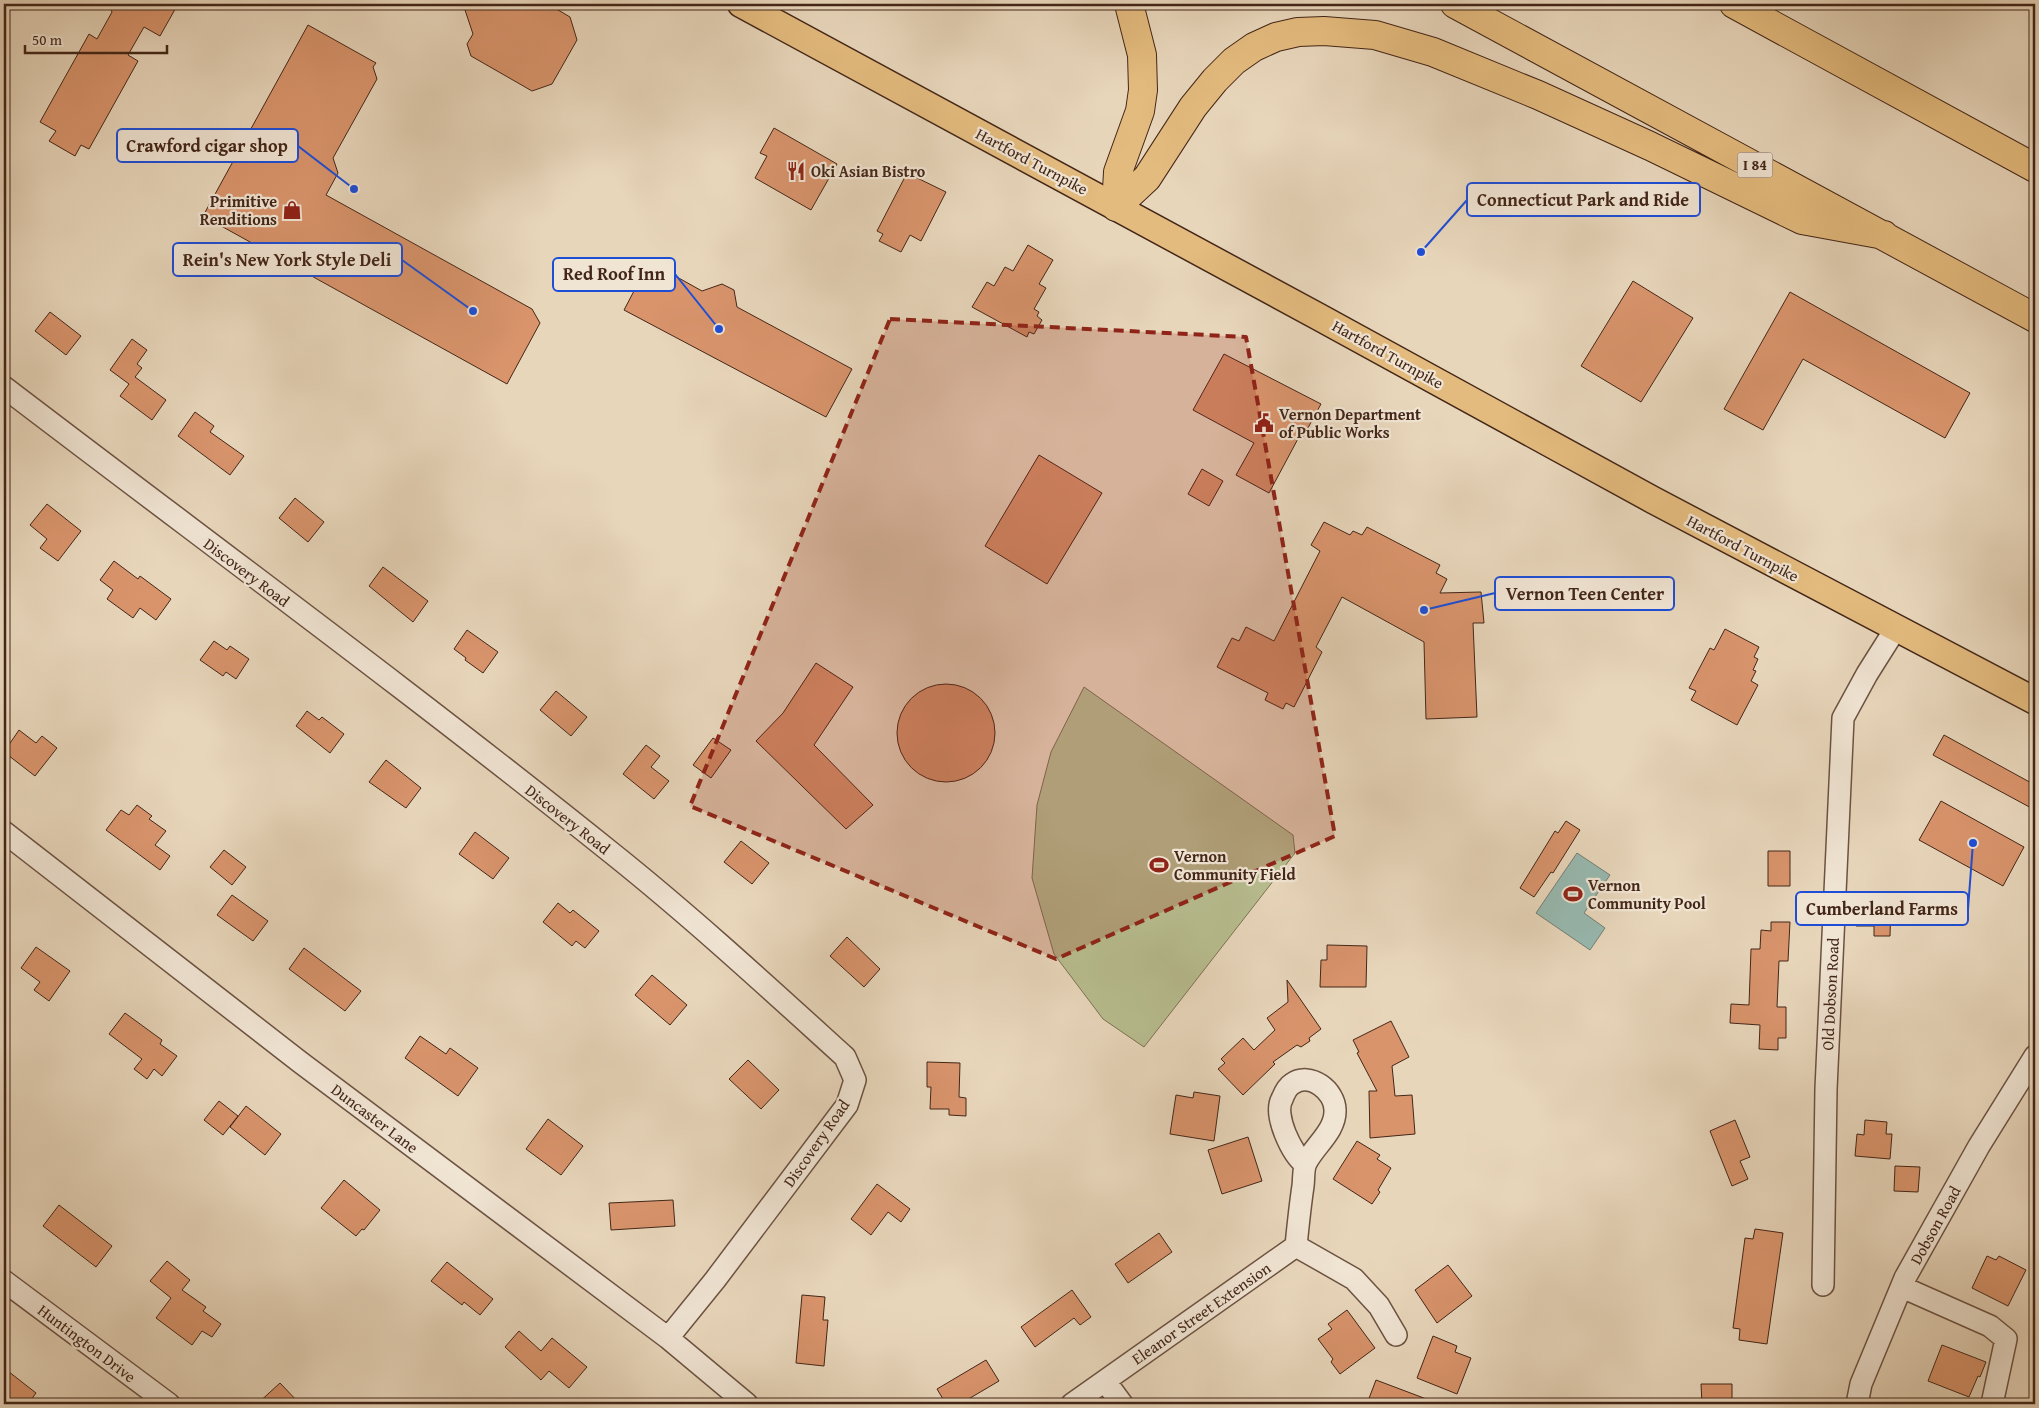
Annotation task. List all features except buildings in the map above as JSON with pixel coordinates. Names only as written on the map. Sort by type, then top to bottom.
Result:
[{"type":"highway","points":[[1116,207],[1118,172],[1137,120],[1143,90],[1142,55],[1129,4]]},
{"type":"highway","name":"I 84","points":[[1455,4],[2035,318]]},
{"type":"highway","points":[[1734,4],[2035,168]]},
{"type":"highway","points":[[1116,207],[1147,178],[1193,107],[1215,80],[1234,61],[1254,47],[1276,37],[1298,32],[1324,31],[1375,36],[1433,52],[1538,95],[1650,146],[1802,220],[1884,235]]},
{"type":"main road","name":"Hartford Turnpike","points":[[741,4],[1653,500],[2035,702]]},
{"type":"street","name":"Discovery Road","points":[[4,387],[476,746],[615,856],[728,951],[846,1057],[855,1080],[847,1105],[715,1280],[668,1338]]},
{"type":"street","name":"Old Dobson Road","points":[[1823,1285],[1826,1089],[1844,718],[1867,674],[1896,628]]},
{"type":"street","name":"Duncaster Lane","points":[[4,832],[300,1062],[668,1338],[747,1404]]},
{"type":"street","name":"Dobson Road","points":[[1857,1404],[1862,1384],[1902,1287],[1979,1146],[2035,1056]]},
{"type":"street","points":[[1305,1164],[1296,1246],[1354,1279],[1380,1306],[1396,1335]]},
{"type":"street","name":"Eleanor Street Extension","points":[[1072,1404],[1296,1246]]},
{"type":"street","name":"Huntington Drive","points":[[4,1281],[169,1404]]},
{"type":"street","points":[[1902,1287],[1990,1326],[2006,1339],[1992,1404]]},
{"type":"street","points":[[1105,1381],[1122,1404]]},
{"type":"highlighted area","points":[[890,319],[1246,337],[1335,836],[1056,959],[690,806]]},
{"type":"green space","name":"Vernon Community Field","points":[[1084,687],[1293,835],[1295,853],[1144,1047],[1103,1019],[1054,954],[1032,878],[1037,805],[1051,752]]},
{"type":"water","name":"Vernon Community Pool","points":[[1577,853],[1610,875],[1584,913],[1605,928],[1590,950],[1536,913]]},
{"type":"place","name":"Oki Asian Bistro","points":[[796,171]]},
{"type":"place","name":"Crawford cigar shop","points":[[354,189]]},
{"type":"place","name":"Primitive Renditions","points":[[292,210]]},
{"type":"place","name":"Connecticut Park and Ride","points":[[1421,252]]},
{"type":"place","name":"Rein's New York Style Deli","points":[[473,311]]},
{"type":"place","name":"Red Roof Inn","points":[[719,329]]},
{"type":"place","name":"Vernon Department of Public Works","points":[[1264,423]]},
{"type":"place","name":"Vernon Teen Center","points":[[1424,610]]},
{"type":"place","name":"Cumberland Farms","points":[[1973,843]]},
{"type":"place","name":"Vernon Community Field","points":[[1159,865]]},
{"type":"place","name":"Vernon Community Pool","points":[[1573,894]]}]
